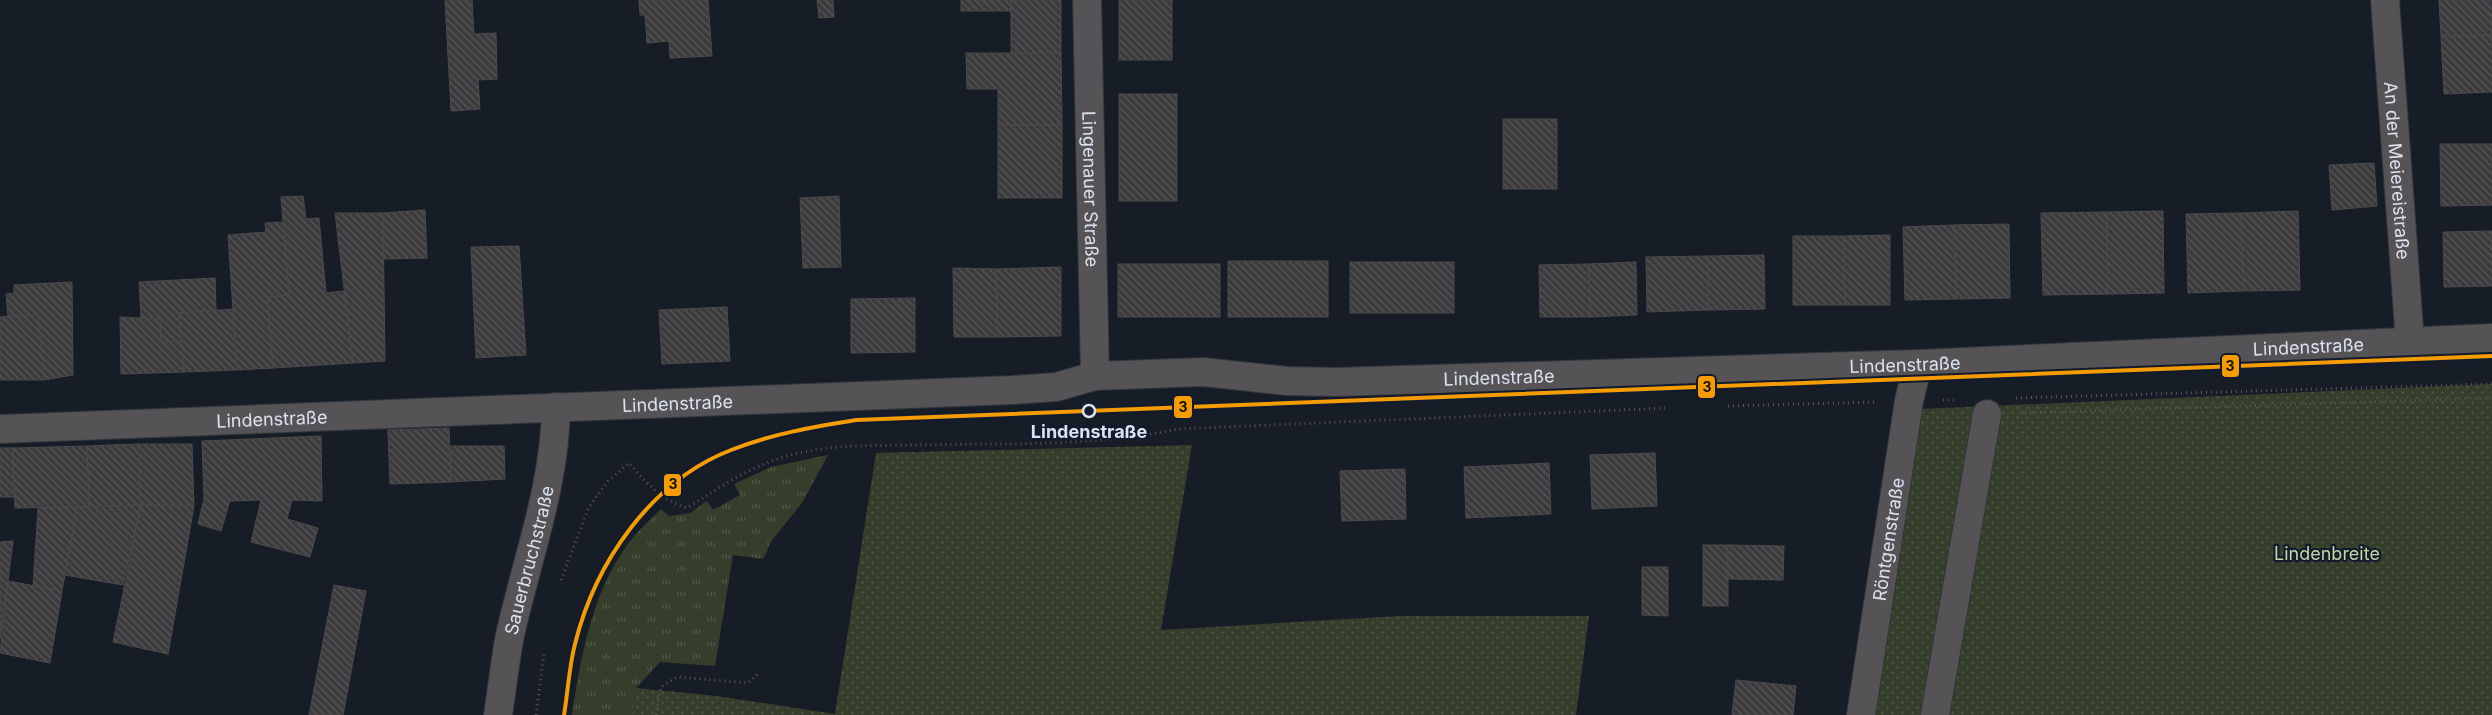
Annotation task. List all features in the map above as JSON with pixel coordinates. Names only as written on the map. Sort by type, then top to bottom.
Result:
[{"type":"street","name":"Lingenauer Straße","points":[[1087,0],[1095,376]]},
{"type":"street","name":"An der Meiereistraße","points":[[2384,0],[2410,342]]},
{"type":"street","name":"Lindenstraße","points":[[0,429],[1012,390],[1056,386],[1095,376],[1203,372],[1287,381],[1336,382],[1918,364],[2492,338]]},
{"type":"street","name":"Röntgenstraße","points":[[1861,715],[1909,401],[1918,364]]},
{"type":"street","points":[[1935,715],[1997,406]]},
{"type":"street","name":"Sauerbruchstraße","points":[[498,715],[510,636],[544,509],[556,442],[556,407]]},
{"type":"path","points":[[1997,406],[2492,384]]},
{"type":"path","points":[[1997,406],[2492,398]]},
{"type":"path","points":[[1720,406],[1958,400]]},
{"type":"path","points":[[560,582],[589,507],[608,481],[629,463],[647,485],[678,506],[687,508],[745,471],[788,456],[845,445],[1043,443],[1142,437],[1178,429],[1671,408]]},
{"type":"path","points":[[536,715],[545,645]]},
{"type":"path","points":[[656,715],[661,687],[677,677],[748,683],[759,673]]},
{"type":"green space","name":"Lindenbreite","points":[[2492,384],[2492,715],[1875,715],[1921,409]]},
{"type":"green space","points":[[1192,445],[1161,630],[1400,616],[1589,616],[1576,715],[632,715],[636,688],[717,696],[835,714],[876,453]]},
{"type":"green space","points":[[828,455],[802,503],[772,540],[763,559],[733,555],[715,666],[660,662],[636,688],[632,715],[572,715],[585,644],[600,596],[622,553],[642,527],[661,509],[669,516],[690,513],[707,501],[713,510],[740,495],[734,484],[771,467]]},
{"type":"building","points":[[445,0],[472,0],[474,34],[496,33],[497,79],[478,80],[480,109],[451,111]]},
{"type":"building","points":[[639,0],[708,0],[712,56],[670,58],[669,41],[647,43],[645,15],[640,15]]},
{"type":"building","points":[[817,0],[833,0],[834,17],[819,18]]},
{"type":"building","points":[[961,0],[1011,0],[1011,11],[961,11]]},
{"type":"building","points":[[1011,0],[1061,0],[1061,53],[1011,53]]},
{"type":"building","points":[[1119,0],[1172,0],[1172,60],[1119,60]]},
{"type":"building","points":[[2439,0],[2491,0],[2492,35],[2441,36]]},
{"type":"building","points":[[2492,35],[2492,92],[2444,94],[2441,36]]},
{"type":"building","points":[[966,53],[1061,53],[1062,125],[998,125],[998,89],[967,89]]},
{"type":"building","points":[[1119,94],[1177,94],[1177,201],[1119,201]]},
{"type":"building","points":[[1503,119],[1557,119],[1557,189],[1503,189]]},
{"type":"building","points":[[998,125],[1062,125],[1062,198],[998,198]]},
{"type":"building","points":[[2440,144],[2492,144],[2492,205],[2441,206]]},
{"type":"building","points":[[2374,163],[2377,206],[2332,210],[2329,165]]},
{"type":"building","points":[[303,196],[306,219],[319,218],[326,293],[344,291],[353,363],[273,368],[267,297],[289,295],[281,197]]},
{"type":"building","points":[[839,196],[841,267],[803,268],[800,198]]},
{"type":"building","points":[[425,210],[427,258],[383,259],[383,213]]},
{"type":"building","points":[[2163,211],[2164,293],[2107,294],[2107,212]]},
{"type":"building","points":[[2298,211],[2300,290],[2243,291],[2241,213]]},
{"type":"building","points":[[2107,212],[2107,294],[2043,295],[2041,213]]},
{"type":"building","points":[[335,213],[383,213],[385,361],[353,363]]},
{"type":"building","points":[[2241,213],[2243,291],[2188,293],[2186,214]]},
{"type":"building","points":[[283,222],[289,295],[267,297],[273,368],[237,370],[228,235],[266,232],[265,223]]},
{"type":"building","points":[[2009,224],[2010,298],[1956,299],[1954,225]]},
{"type":"building","points":[[1954,225],[1956,299],[1905,300],[1903,227]]},
{"type":"building","points":[[2492,231],[2492,286],[2444,287],[2443,232]]},
{"type":"building","points":[[1890,235],[1890,305],[1845,305],[1844,236]]},
{"type":"building","points":[[1793,236],[1844,236],[1845,305],[1793,305]]},
{"type":"building","points":[[519,246],[526,355],[476,358],[471,247]]},
{"type":"building","points":[[1764,255],[1765,309],[1708,310],[1708,256]]},
{"type":"building","points":[[1708,256],[1708,310],[1647,312],[1646,257]]},
{"type":"building","points":[[1228,261],[1328,261],[1328,317],[1228,317]]},
{"type":"building","points":[[1350,262],[1454,262],[1454,313],[1350,313]]},
{"type":"building","points":[[1636,262],[1637,315],[1590,317],[1589,264]]},
{"type":"building","points":[[1118,264],[1220,264],[1220,317],[1118,317]]},
{"type":"building","points":[[1589,264],[1590,317],[1540,317],[1539,265]]},
{"type":"building","points":[[1061,267],[1061,336],[998,337],[996,269]]},
{"type":"building","points":[[953,268],[996,269],[998,337],[954,337]]},
{"type":"building","points":[[215,278],[216,310],[179,313],[182,341],[161,342],[160,319],[141,318],[139,282]]},
{"type":"building","points":[[72,282],[73,375],[44,380],[38,315],[8,317],[6,294],[14,293],[14,285]]},
{"type":"building","points":[[915,298],[915,352],[851,353],[851,299]]},
{"type":"building","points":[[727,307],[730,361],[662,364],[659,310]]},
{"type":"building","points":[[233,309],[237,370],[184,372],[179,313]]},
{"type":"building","points":[[38,315],[44,380],[0,380],[0,317]]},
{"type":"building","points":[[120,317],[160,319],[161,342],[182,341],[184,372],[121,374]]},
{"type":"building","points":[[449,428],[451,482],[390,484],[388,430]]},
{"type":"building","points":[[321,436],[322,501],[292,500],[287,519],[318,528],[310,557],[251,542],[261,500],[230,501],[221,531],[198,524],[204,499],[202,441]]},
{"type":"building","points":[[138,444],[141,505],[89,507],[87,446]]},
{"type":"building","points":[[138,444],[192,444],[194,506],[141,505]]},
{"type":"building","points":[[87,446],[89,507],[15,508],[13,448]]},
{"type":"building","points":[[450,446],[504,446],[505,479],[451,482]]},
{"type":"building","points":[[0,448],[13,448],[14,497],[0,497]]},
{"type":"building","points":[[1655,453],[1657,506],[1592,509],[1590,455]]},
{"type":"building","points":[[1549,463],[1551,514],[1466,518],[1464,467]]},
{"type":"building","points":[[1405,469],[1406,519],[1342,521],[1340,471]]},
{"type":"building","points":[[141,505],[123,585],[65,575],[77,507]]},
{"type":"building","points":[[141,505],[194,506],[168,654],[113,642]]},
{"type":"building","points":[[77,507],[62,591],[33,586],[38,508]]},
{"type":"building","points":[[13,541],[8,581],[0,639],[0,542]]},
{"type":"building","points":[[1703,545],[1728,545],[1728,606],[1703,606]]},
{"type":"building","points":[[1728,545],[1784,546],[1783,580],[1728,579]]},
{"type":"building","points":[[1642,567],[1668,567],[1668,616],[1642,615]]},
{"type":"building","points":[[8,581],[62,591],[50,663],[0,653]]},
{"type":"building","points":[[334,585],[366,591],[343,715],[309,715]]},
{"type":"building","points":[[1736,680],[1796,686],[1793,715],[1732,715]]},
{"type":"transit line","name":"3","points":[[564,715],[573,653],[584,614],[612,555],[630,528],[676,482],[702,464],[746,444],[824,425],[856,420],[2492,356]]},
{"type":"place","name":"Lindenstraße","points":[[1089,411]]}]
